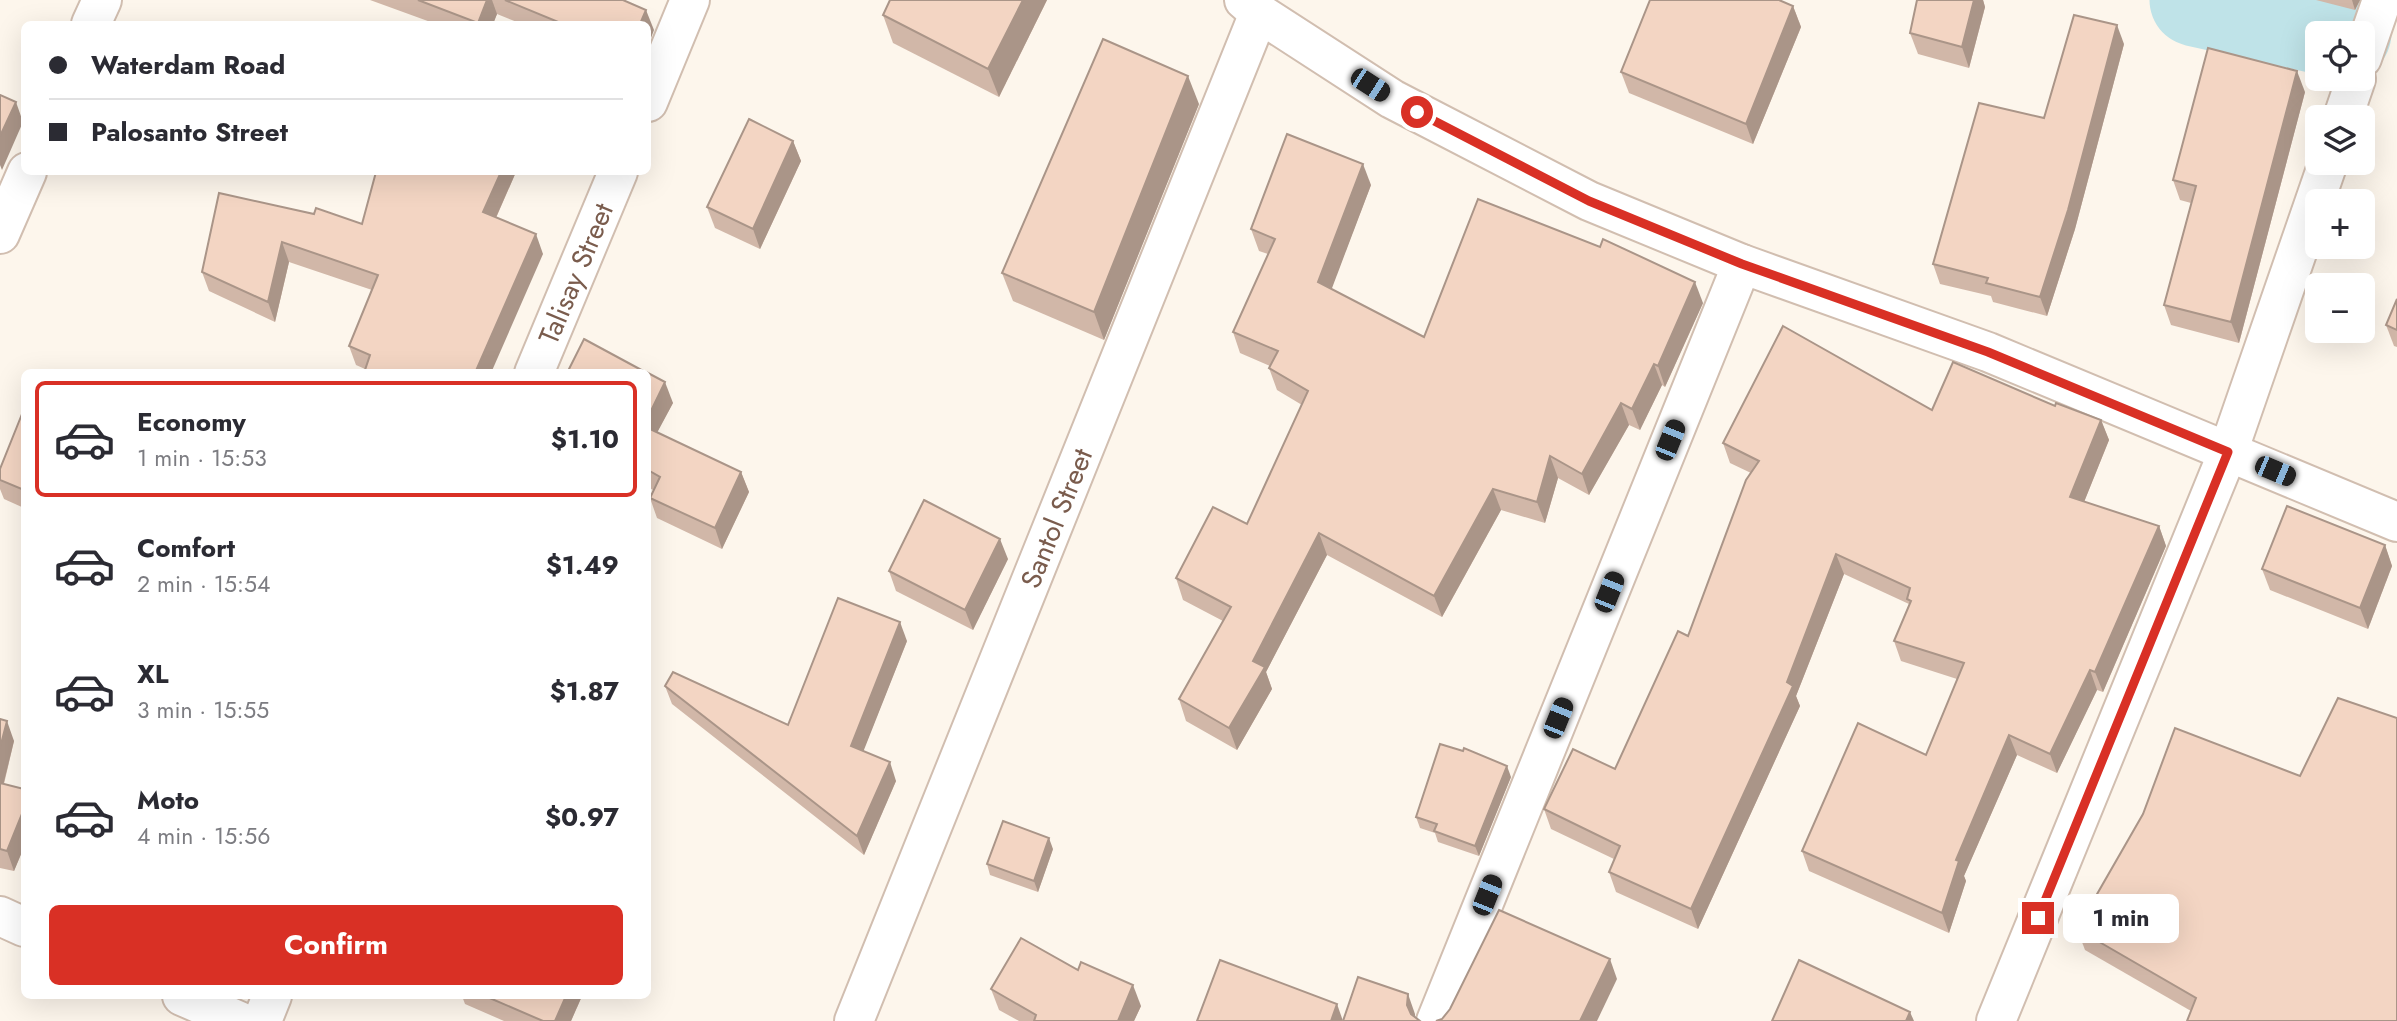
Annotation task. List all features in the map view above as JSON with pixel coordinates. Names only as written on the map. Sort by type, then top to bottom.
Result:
[{"type":"street","points":[[92,21],[102,0]]},
{"type":"street","points":[[651,95],[690,0]]},
{"type":"street","points":[[2375,21],[2382,0]]},
{"type":"street","points":[[1252,7],[1392,99],[1589,201],[1742,264],[1988,352],[2397,522]]},
{"type":"street","name":"Santol Street","points":[[854,1021],[1252,7]]},
{"type":"street","points":[[0,234],[26,175]]},
{"type":"street","name":"Talisay Street","points":[[536,369],[617,175]]},
{"type":"street","points":[[1996,1021],[2228,452],[2324,175]]},
{"type":"street","points":[[1436,1021],[1742,264]]},
{"type":"street","points":[[0,916],[21,926]]},
{"type":"street","points":[[189,999],[239,1021]]},
{"type":"street","points":[[262,1021],[271,999]]},
{"type":"building","points":[[418,0],[487,0],[479,21]]},
{"type":"building","points":[[505,0],[623,0],[646,10],[641,21],[556,21]]},
{"type":"building","points":[[890,0],[1023,0],[988,69],[883,15]]},
{"type":"building","points":[[1650,0],[1779,0],[1793,6],[1746,124],[1621,72]]},
{"type":"building","points":[[1917,0],[1974,0],[1962,47],[1910,33]]},
{"type":"building","points":[[2074,15],[2117,25],[2068,210],[2040,297],[1986,283],[1988,278],[1933,264],[1979,103],[2044,118]]},
{"type":"building","points":[[1103,39],[1188,76],[1094,312],[1002,273]]},
{"type":"building","points":[[2208,48],[2297,71],[2231,322],[2164,305],[2196,186],[2173,180]]},
{"type":"building","points":[[0,95],[16,102],[0,136]]},
{"type":"building","points":[[749,119],[793,141],[753,229],[707,207]]},
{"type":"building","points":[[1287,134],[1363,164],[1318,282],[1424,337],[1478,199],[1600,247],[1603,239],[1695,282],[1658,366],[1654,364],[1632,409],[1621,403],[1582,474],[1550,456],[1537,502],[1493,489],[1434,596],[1319,533],[1253,661],[1265,667],[1229,728],[1179,699],[1231,607],[1176,578],[1213,507],[1247,524],[1308,391],[1269,368],[1278,351],[1233,332],[1275,239],[1251,229]]},
{"type":"building","points":[[375,175],[500,175],[483,212],[536,234],[477,369],[365,369],[370,355],[349,346],[378,275],[282,242],[268,302],[202,272],[219,193],[314,214],[316,208],[362,224]]},
{"type":"building","points":[[2397,299],[2397,330],[2386,325]]},
{"type":"building","points":[[1783,326],[1932,410],[1953,362],[2055,406],[2056,403],[2101,420],[2070,497],[2159,526],[2095,672],[2090,670],[2050,754],[2009,735],[1956,860],[1959,861],[1942,913],[1802,851],[1858,723],[1926,755],[1964,663],[1894,641],[1911,601],[1907,599],[1910,588],[1836,554],[1787,682],[1793,686],[1691,909],[1609,872],[1620,846],[1544,809],[1573,749],[1615,769],[1678,631],[1688,636],[1746,480],[1759,461],[1723,443]]},
{"type":"building","points":[[584,339],[640,369],[569,369]]},
{"type":"building","points":[[651,375],[665,382],[651,411]]},
{"type":"building","points":[[21,416],[21,489],[0,480],[0,469]]},
{"type":"building","points":[[651,429],[741,472],[715,528],[651,498],[660,477],[651,472]]},
{"type":"building","points":[[924,500],[1000,539],[965,610],[889,571]]},
{"type":"building","points":[[2287,506],[2385,545],[2360,608],[2262,569]]},
{"type":"building","points":[[838,598],[900,622],[851,746],[890,762],[857,836],[665,686],[673,672],[788,725]]},
{"type":"building","points":[[2338,698],[2397,718],[2397,1021],[2187,1021],[2196,998],[2077,929],[2143,814],[2175,728],[2300,776]]},
{"type":"building","points":[[0,719],[7,721],[0,748]]},
{"type":"building","points":[[1440,744],[1463,751],[1464,748],[1507,766],[1475,846],[1434,831],[1437,824],[1416,817]]},
{"type":"building","points":[[0,783],[21,788],[21,816],[7,851],[0,849]]},
{"type":"building","points":[[1003,821],[1049,838],[1034,881],[987,864]]},
{"type":"building","points":[[1499,910],[1610,959],[1580,1021],[1436,1021],[1442,1019],[1450,1009]]},
{"type":"building","points":[[1021,938],[1078,970],[1081,962],[1133,985],[1118,1021],[1034,1021],[1036,1015],[991,989]]},
{"type":"building","points":[[1220,960],[1337,1004],[1331,1021],[1197,1021]]},
{"type":"building","points":[[1799,960],[1910,1012],[1906,1021],[1772,1021]]},
{"type":"building","points":[[1358,977],[1408,994],[1407,1005],[1411,1014],[1420,1021],[1343,1021]]},
{"type":"building","points":[[492,999],[565,999],[555,1021],[543,1021]]},
{"type":"waterway","points":[[2196,0],[2305,24]]},
{"type":"route","points":[[1417,112],[1589,201],[1742,264],[1988,352],[2228,452],[2038,918]]}]
